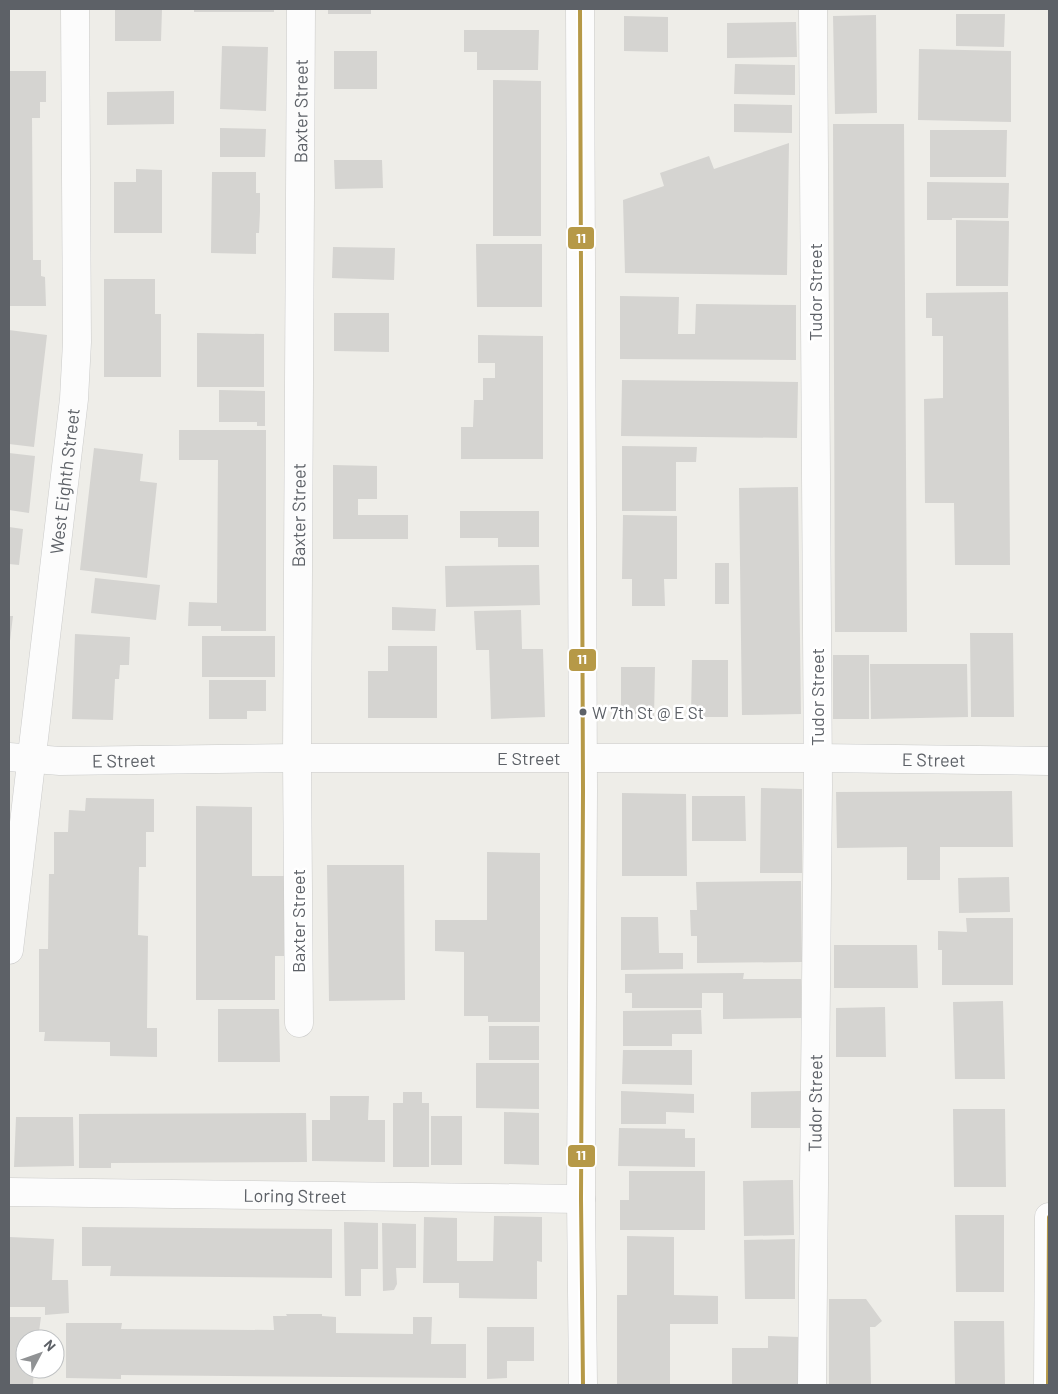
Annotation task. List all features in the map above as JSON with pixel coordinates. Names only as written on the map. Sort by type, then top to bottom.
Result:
[{"type":"street","name":"West Eighth Street","points":[[9,950],[20,759],[74,399],[77,342],[75,9]]},
{"type":"street","name":"Baxter Street","points":[[298,1023],[297,758],[301,9]]},
{"type":"street","points":[[580,9],[583,758],[580,1199],[583,1385]]},
{"type":"street","name":"Tudor Street","points":[[812,1385],[818,758],[813,9]]},
{"type":"street","name":"E Street","points":[[20,759],[60,761],[297,758],[818,758],[1049,761]]},
{"type":"street","name":"Loring Street","points":[[9,1192],[580,1199]]},
{"type":"street","points":[[1048,1385],[1049,1217]]},
{"type":"building","points":[[115,9],[162,9],[161,41],[115,41]]},
{"type":"building","points":[[194,9],[274,9],[274,12],[194,12]]},
{"type":"building","points":[[328,9],[371,9],[371,14],[328,14]]},
{"type":"building","points":[[956,14],[1005,14],[1004,47],[956,46]]},
{"type":"building","points":[[876,15],[877,113],[835,114],[833,16]]},
{"type":"building","points":[[624,16],[668,17],[668,52],[624,51]]},
{"type":"building","points":[[796,22],[797,57],[727,58],[727,23]]},
{"type":"building","points":[[464,30],[539,30],[538,70],[477,70],[477,52],[464,52]]},
{"type":"building","points":[[222,46],[268,47],[266,111],[220,109]]},
{"type":"building","points":[[919,49],[1011,51],[1011,122],[918,120]]},
{"type":"building","points":[[334,51],[377,51],[377,89],[334,89]]},
{"type":"building","points":[[735,64],[795,65],[795,95],[734,94]]},
{"type":"building","points":[[9,71],[46,71],[46,102],[40,102],[40,118],[32,118],[33,260],[41,260],[41,276],[45,277],[46,306],[9,306]]},
{"type":"building","points":[[493,80],[541,81],[541,236],[493,236]]},
{"type":"building","points":[[174,91],[174,124],[107,125],[107,92]]},
{"type":"building","points":[[734,104],[792,105],[792,133],[734,132]]},
{"type":"building","points":[[833,124],[904,124],[907,632],[835,632]]},
{"type":"building","points":[[220,128],[266,129],[265,157],[220,157]]},
{"type":"building","points":[[930,130],[1007,130],[1006,177],[930,177]]},
{"type":"building","points":[[789,143],[787,275],[625,273],[623,200],[664,186],[660,173],[709,156],[714,169]]},
{"type":"building","points":[[334,160],[382,160],[383,188],[335,189]]},
{"type":"building","points":[[136,169],[162,170],[162,233],[114,233],[114,182],[136,182]]},
{"type":"building","points":[[212,172],[256,172],[256,193],[260,193],[260,212],[259,233],[256,233],[256,254],[211,253]]},
{"type":"building","points":[[927,182],[1009,183],[1008,218],[927,220]]},
{"type":"building","points":[[956,220],[1009,221],[1008,286],[956,286]]},
{"type":"building","points":[[476,244],[542,244],[542,307],[477,307]]},
{"type":"building","points":[[333,247],[395,248],[394,280],[332,278]]},
{"type":"building","points":[[104,279],[155,279],[155,314],[161,314],[161,377],[104,377]]},
{"type":"building","points":[[1008,292],[1010,565],[955,565],[954,503],[925,503],[924,399],[943,398],[943,336],[932,336],[932,318],[926,318],[926,293]]},
{"type":"building","points":[[620,296],[679,297],[678,334],[695,334],[696,304],[796,305],[796,360],[620,359]]},
{"type":"building","points":[[334,313],[389,313],[389,352],[334,351]]},
{"type":"building","points":[[9,330],[47,335],[34,447],[9,444]]},
{"type":"building","points":[[197,333],[264,334],[264,387],[197,387]]},
{"type":"building","points":[[478,335],[543,336],[543,459],[461,459],[461,427],[473,427],[474,400],[483,400],[483,378],[495,378],[495,363],[478,363]]},
{"type":"building","points":[[622,380],[798,382],[797,438],[621,436]]},
{"type":"building","points":[[219,390],[265,391],[265,426],[257,426],[257,422],[219,422]]},
{"type":"building","points":[[179,430],[266,430],[266,631],[221,631],[221,626],[188,626],[189,602],[217,603],[218,460],[179,460]]},
{"type":"building","points":[[622,446],[697,447],[696,462],[676,462],[676,511],[622,511]]},
{"type":"building","points":[[94,448],[143,454],[140,481],[157,483],[147,578],[80,570]]},
{"type":"building","points":[[9,453],[35,456],[29,513],[9,510]]},
{"type":"building","points":[[333,465],[377,466],[377,499],[358,499],[358,515],[408,515],[408,539],[333,539]]},
{"type":"building","points":[[798,487],[801,714],[742,715],[739,488]]},
{"type":"building","points":[[460,511],[539,511],[539,547],[498,547],[498,538],[460,538]]},
{"type":"building","points":[[623,515],[677,516],[677,579],[664,579],[665,606],[632,606],[632,579],[622,579]]},
{"type":"building","points":[[9,527],[23,529],[19,565],[9,564]]},
{"type":"building","points":[[715,563],[729,563],[729,604],[715,604]]},
{"type":"building","points":[[539,565],[540,605],[446,607],[445,566]]},
{"type":"building","points":[[95,578],[160,585],[156,620],[91,613]]},
{"type":"building","points":[[392,607],[436,609],[435,631],[392,630]]},
{"type":"building","points":[[521,610],[522,649],[543,649],[545,717],[491,719],[489,650],[476,650],[474,611]]},
{"type":"building","points":[[9,616],[13,616],[10,641],[9,641]]},
{"type":"building","points":[[970,633],[1013,633],[1014,717],[971,717]]},
{"type":"building","points":[[75,634],[130,637],[129,665],[120,665],[119,679],[115,679],[113,720],[72,719]]},
{"type":"building","points":[[202,636],[275,636],[275,677],[202,677]]},
{"type":"building","points":[[388,646],[437,646],[437,718],[368,718],[368,671],[388,671]]},
{"type":"building","points":[[833,655],[869,655],[869,719],[833,719]]},
{"type":"building","points":[[692,660],[728,660],[728,717],[691,717]]},
{"type":"building","points":[[870,664],[967,664],[968,717],[871,719]]},
{"type":"building","points":[[621,667],[655,667],[654,718],[621,717]]},
{"type":"building","points":[[209,680],[266,680],[266,711],[247,711],[247,719],[209,719]]},
{"type":"building","points":[[761,788],[802,789],[802,873],[760,873]]},
{"type":"building","points":[[1012,791],[1013,847],[940,847],[940,880],[907,880],[907,847],[837,848],[836,792]]},
{"type":"building","points":[[622,793],[686,794],[687,876],[622,876]]},
{"type":"building","points":[[692,796],[745,796],[746,841],[692,841]]},
{"type":"building","points":[[86,798],[154,799],[154,832],[146,832],[146,867],[139,867],[138,935],[148,936],[147,1028],[157,1028],[157,1057],[110,1056],[110,1042],[44,1041],[45,1032],[39,1032],[39,949],[48,949],[49,874],[54,874],[54,832],[68,832],[69,810],[85,811]]},
{"type":"building","points":[[196,806],[252,807],[252,876],[284,876],[284,956],[275,956],[275,1000],[196,1000]]},
{"type":"building","points":[[487,852],[540,853],[540,1022],[488,1022],[488,1016],[464,1016],[464,952],[435,951],[435,920],[487,920]]},
{"type":"building","points":[[327,865],[404,865],[405,1000],[329,1001]]},
{"type":"building","points":[[1009,877],[1010,912],[959,913],[958,878]]},
{"type":"building","points":[[801,881],[802,962],[697,963],[697,936],[691,936],[690,910],[697,910],[696,882]]},
{"type":"building","points":[[621,917],[658,917],[659,953],[683,953],[683,969],[621,970]]},
{"type":"building","points":[[966,918],[1013,918],[1013,985],[942,985],[942,950],[938,950],[938,931],[967,932]]},
{"type":"building","points":[[834,945],[917,945],[918,988],[834,988]]},
{"type":"building","points":[[744,973],[743,979],[801,979],[802,1018],[723,1019],[723,993],[702,993],[702,1008],[632,1008],[632,993],[625,993],[625,974]]},
{"type":"building","points":[[1003,1001],[1005,1079],[955,1079],[953,1002]]},
{"type":"building","points":[[885,1007],[886,1057],[836,1057],[836,1008]]},
{"type":"building","points":[[218,1009],[279,1009],[280,1062],[218,1062]]},
{"type":"building","points":[[701,1010],[702,1034],[672,1034],[672,1046],[623,1046],[623,1011]]},
{"type":"building","points":[[489,1026],[539,1026],[539,1060],[489,1060]]},
{"type":"building","points":[[623,1050],[692,1050],[692,1085],[622,1084]]},
{"type":"building","points":[[476,1063],[539,1063],[539,1109],[476,1108]]},
{"type":"building","points":[[621,1091],[694,1094],[694,1113],[666,1112],[666,1124],[621,1124]]},
{"type":"building","points":[[801,1091],[801,1128],[751,1128],[751,1092]]},
{"type":"building","points":[[403,1092],[422,1092],[422,1103],[429,1103],[429,1167],[393,1167],[393,1103],[403,1103]]},
{"type":"building","points":[[330,1096],[369,1096],[368,1120],[385,1120],[385,1162],[312,1161],[312,1120],[330,1120]]},
{"type":"building","points":[[953,1109],[1005,1109],[1006,1187],[954,1187]]},
{"type":"building","points":[[504,1112],[539,1113],[539,1165],[504,1164]]},
{"type":"building","points":[[306,1113],[307,1162],[111,1163],[111,1168],[79,1168],[79,1114]]},
{"type":"building","points":[[431,1116],[462,1116],[462,1165],[431,1165]]},
{"type":"building","points":[[16,1117],[73,1117],[74,1166],[14,1167]]},
{"type":"building","points":[[619,1128],[685,1129],[685,1138],[695,1138],[695,1167],[618,1166]]},
{"type":"building","points":[[629,1171],[705,1171],[705,1230],[620,1230],[620,1200],[629,1200]]},
{"type":"building","points":[[793,1180],[794,1235],[744,1236],[743,1181]]},
{"type":"building","points":[[955,1215],[1004,1215],[1004,1292],[956,1292]]},
{"type":"building","points":[[494,1216],[542,1217],[542,1262],[537,1261],[537,1299],[459,1298],[459,1283],[423,1283],[424,1217],[457,1218],[457,1261],[493,1261]]},
{"type":"building","points":[[344,1222],[378,1223],[378,1269],[361,1269],[361,1296],[345,1296]]},
{"type":"building","points":[[382,1223],[416,1224],[416,1268],[396,1268],[397,1284],[394,1290],[383,1291]]},
{"type":"building","points":[[82,1227],[332,1229],[332,1278],[110,1276],[111,1266],[82,1266]]},
{"type":"building","points":[[627,1236],[674,1237],[674,1295],[718,1296],[718,1324],[670,1324],[670,1385],[617,1385],[617,1295],[627,1295]]},
{"type":"building","points":[[9,1237],[54,1239],[52,1280],[68,1280],[69,1313],[45,1315],[45,1307],[9,1307]]},
{"type":"building","points":[[795,1239],[795,1299],[745,1299],[744,1240]]},
{"type":"building","points":[[829,1299],[866,1299],[882,1321],[875,1327],[870,1327],[871,1385],[829,1385]]},
{"type":"building","points":[[286,1314],[322,1314],[322,1316],[336,1317],[336,1333],[413,1334],[413,1317],[432,1317],[431,1344],[466,1344],[466,1378],[121,1375],[121,1379],[66,1378],[66,1323],[122,1323],[121,1329],[274,1330],[273,1316],[287,1316]]},
{"type":"building","points":[[9,1317],[41,1317],[39,1329],[15,1329],[15,1379],[33,1379],[33,1385],[9,1385]]},
{"type":"building","points":[[954,1321],[1004,1321],[1005,1385],[955,1385]]},
{"type":"building","points":[[487,1327],[534,1327],[534,1361],[507,1361],[507,1378],[487,1379]]},
{"type":"building","points":[[768,1336],[800,1337],[801,1385],[732,1385],[732,1348],[768,1348]]},
{"type":"transit line","name":"11","points":[[580,9],[583,791],[581,1199],[583,1385]]},
{"type":"transit line","name":"11","points":[[1048,1385],[1049,1217]]},
{"type":"place","name":"W 7th St @ E St","points":[[583,712]]}]
